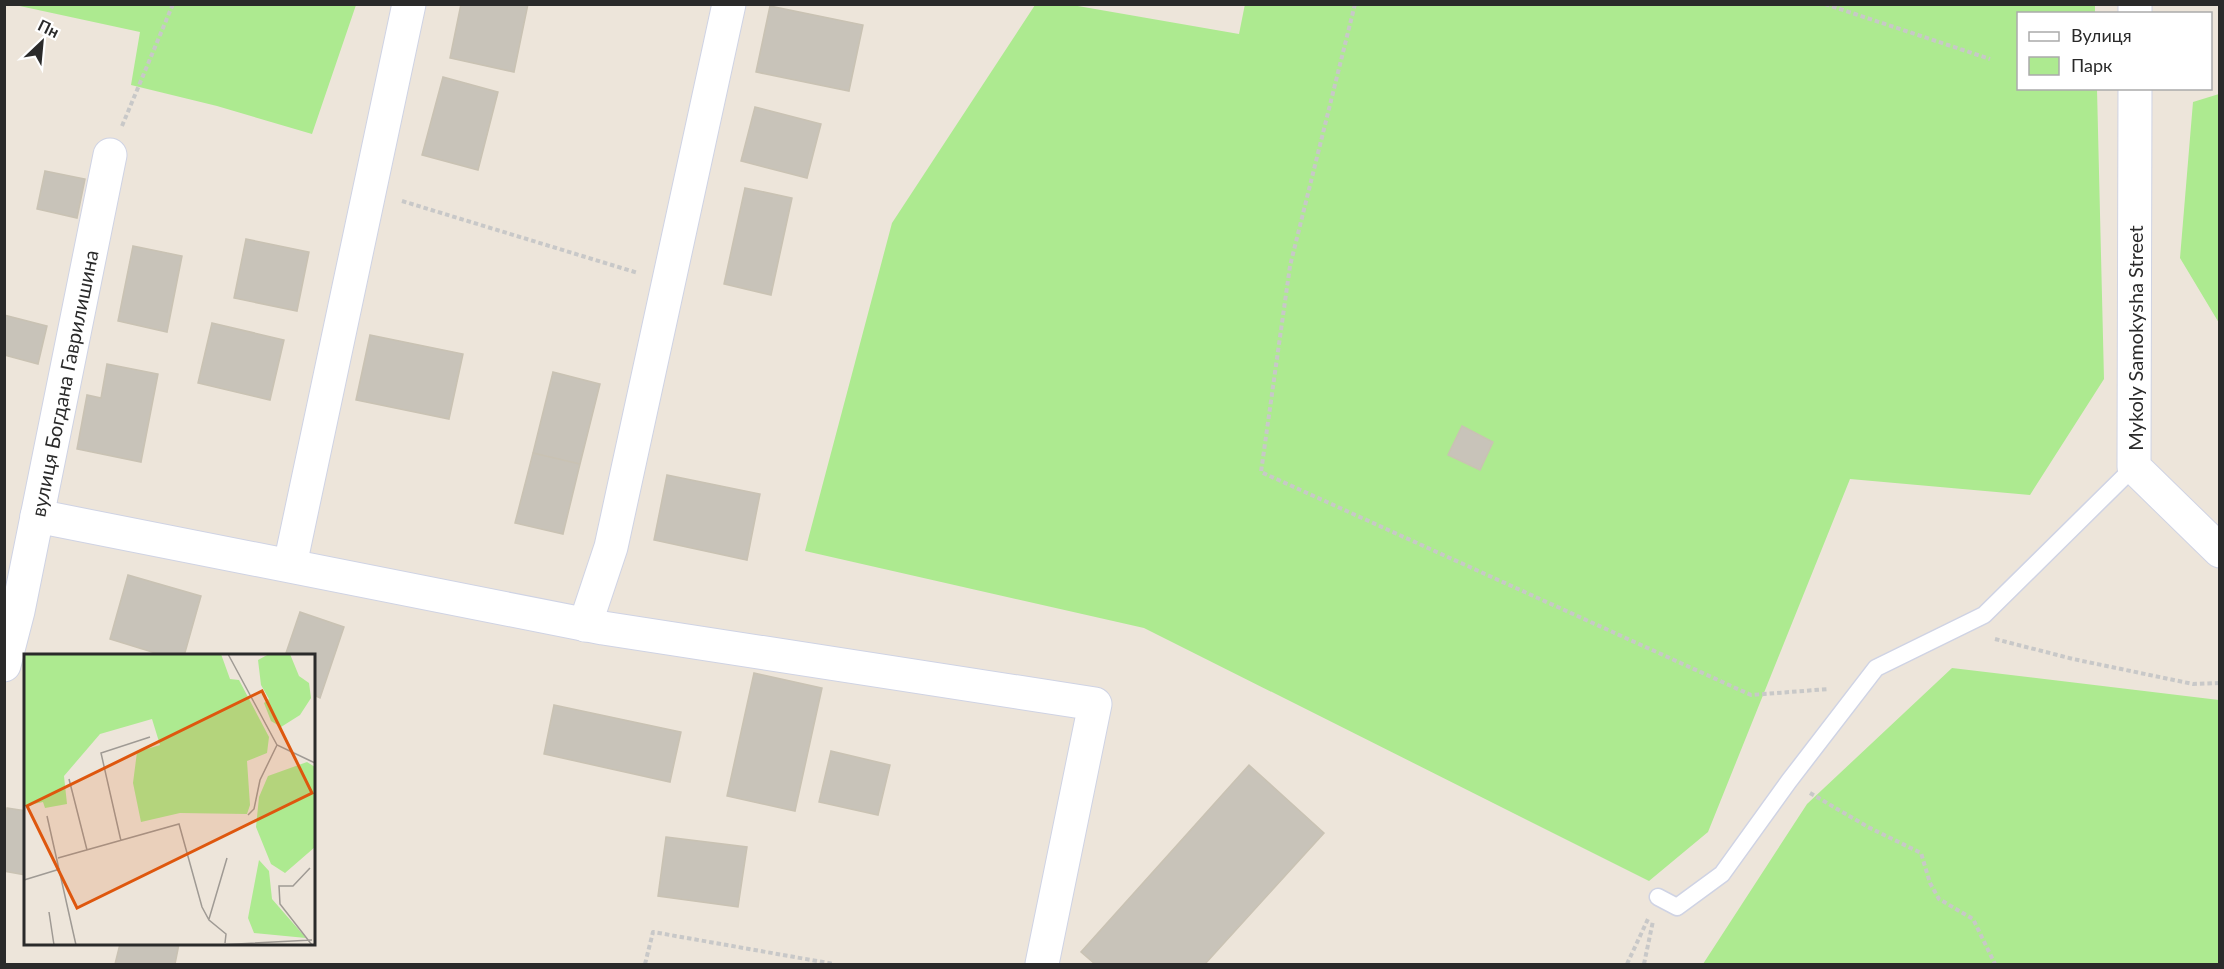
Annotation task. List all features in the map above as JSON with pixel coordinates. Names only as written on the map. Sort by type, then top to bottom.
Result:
[{"type":"street","points":[[290,565],[409,4]]},
{"type":"street","points":[[585,625],[611,547],[729,4]]},
{"type":"street","name":"Mykoly Samokysha Street","points":[[2135,90],[2134,467],[2220,551]]},
{"type":"street","name":"вулиця Богдана Гаврилишина","points":[[4,665],[11,610],[37,516],[110,155]]},
{"type":"street","points":[[37,516],[585,625],[1095,704],[1042,964]]},
{"type":"lane","points":[[1658,897],[1677,907],[1722,874],[1789,781],[1876,668],[1984,615],[2134,467]]},
{"type":"path","points":[[110,155],[173,4]]},
{"type":"path","points":[[1354,4],[1290,266],[1261,472],[1751,695],[1812,689],[1860,691]]},
{"type":"path","points":[[1825,4],[1990,59]]},
{"type":"path","points":[[370,191],[668,282]]},
{"type":"path","points":[[1957,628],[2073,659],[2193,684],[2220,682]]},
{"type":"path","points":[[1789,781],[1868,827],[1921,853],[1930,883],[1940,899],[1973,919],[1995,964]]},
{"type":"path","points":[[1627,964],[1658,897]]},
{"type":"path","points":[[1644,964],[1658,897]]},
{"type":"path","points":[[645,964],[653,932],[834,964]]},
{"type":"green space","points":[[356,4],[312,134],[217,106],[131,85],[140,32],[15,5]]},
{"type":"green space","points":[[1245,4],[2095,5],[2095,12],[2017,12],[2017,90],[2097,90],[2104,379],[2030,495],[1850,479],[1708,832],[1649,881],[1144,628],[805,551],[892,223],[1035,5],[1072,5],[1239,34]]},
{"type":"green space","points":[[2220,94],[2219,323],[2180,258],[2193,102]]},
{"type":"green space","points":[[1952,668],[2219,700],[2219,964],[1703,964],[1807,804]]},
{"type":"building","points":[[461,4],[528,4],[514,72],[450,58]]},
{"type":"building","points":[[770,6],[863,25],[849,91],[756,72]]},
{"type":"building","points":[[443,77],[498,92],[478,170],[422,155]]},
{"type":"building","points":[[755,107],[821,124],[807,178],[741,161]]},
{"type":"building","points":[[45,171],[85,179],[77,218],[37,209]]},
{"type":"building","points":[[745,188],[792,198],[771,295],[724,284]]},
{"type":"building","points":[[246,239],[309,252],[297,311],[234,298]]},
{"type":"building","points":[[133,246],[182,256],[167,332],[118,321]]},
{"type":"building","points":[[4,315],[47,326],[38,364],[4,355]]},
{"type":"building","points":[[212,323],[284,340],[270,400],[198,383]]},
{"type":"building","points":[[370,335],[463,354],[449,419],[356,400]]},
{"type":"building","points":[[107,364],[158,374],[141,462],[77,449],[87,395],[101,398]]},
{"type":"building","points":[[553,372],[600,384],[580,464],[533,453]]},
{"type":"building","points":[[1462,426],[1493,442],[1480,470],[1448,455]]},
{"type":"building","points":[[533,453],[580,464],[563,534],[515,523]]},
{"type":"building","points":[[667,475],[760,494],[747,560],[654,540]]},
{"type":"building","points":[[128,575],[201,596],[185,654],[159,654],[110,639]]},
{"type":"building","points":[[300,612],[344,627],[320,698],[315,696],[315,654],[286,654]]},
{"type":"building","points":[[754,673],[822,688],[795,811],[727,796]]},
{"type":"building","points":[[554,705],[681,732],[670,782],[544,754]]},
{"type":"building","points":[[831,751],[890,765],[878,815],[819,802]]},
{"type":"building","points":[[1249,765],[1324,833],[1205,964],[1095,964],[1081,952]]},
{"type":"building","points":[[7,808],[24,811],[24,875],[4,871],[4,824]]},
{"type":"building","points":[[666,837],[747,847],[738,907],[658,896]]},
{"type":"building","points":[[120,945],[179,945],[175,964],[115,964]]}]
